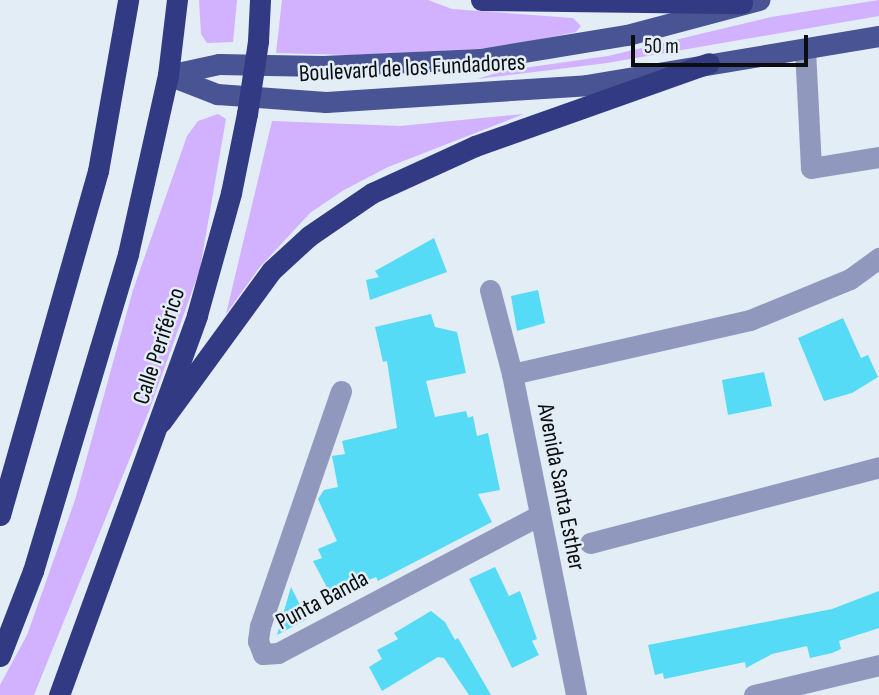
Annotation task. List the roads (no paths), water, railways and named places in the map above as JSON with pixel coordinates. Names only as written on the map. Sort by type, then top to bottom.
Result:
[{"type":"highway","points":[[0,515],[98,171],[128,0]]},
{"type":"highway","points":[[0,656],[33,571],[128,254],[169,75],[177,0]]},
{"type":"highway","name":"Calle Periférico","points":[[59,695],[161,422],[214,260],[247,114],[258,41],[260,0]]},
{"type":"highway","points":[[481,0],[750,2]]},
{"type":"highway","points":[[161,422],[272,270],[309,236],[362,200],[475,146],[709,63]]},
{"type":"main road","name":"Boulevard de los Fundadores","points":[[169,75],[219,64],[323,66],[480,59],[627,35],[750,2]]},
{"type":"main road","name":"Boulevard de los Fundadores","points":[[169,75],[217,94],[326,103],[586,85],[879,36]]},
{"type":"street","points":[[805,48],[811,168],[879,157]]},
{"type":"street","points":[[512,374],[750,320],[850,279],[879,258]]},
{"type":"street","name":"Avenida Santa Esther","points":[[490,290],[512,374],[538,516],[576,695]]},
{"type":"street","name":"Punta Banda","points":[[341,391],[260,626],[258,641],[263,654],[278,653],[538,516]]},
{"type":"street","points":[[590,543],[879,467]]},
{"type":"street","points":[[754,695],[879,664]]}]
